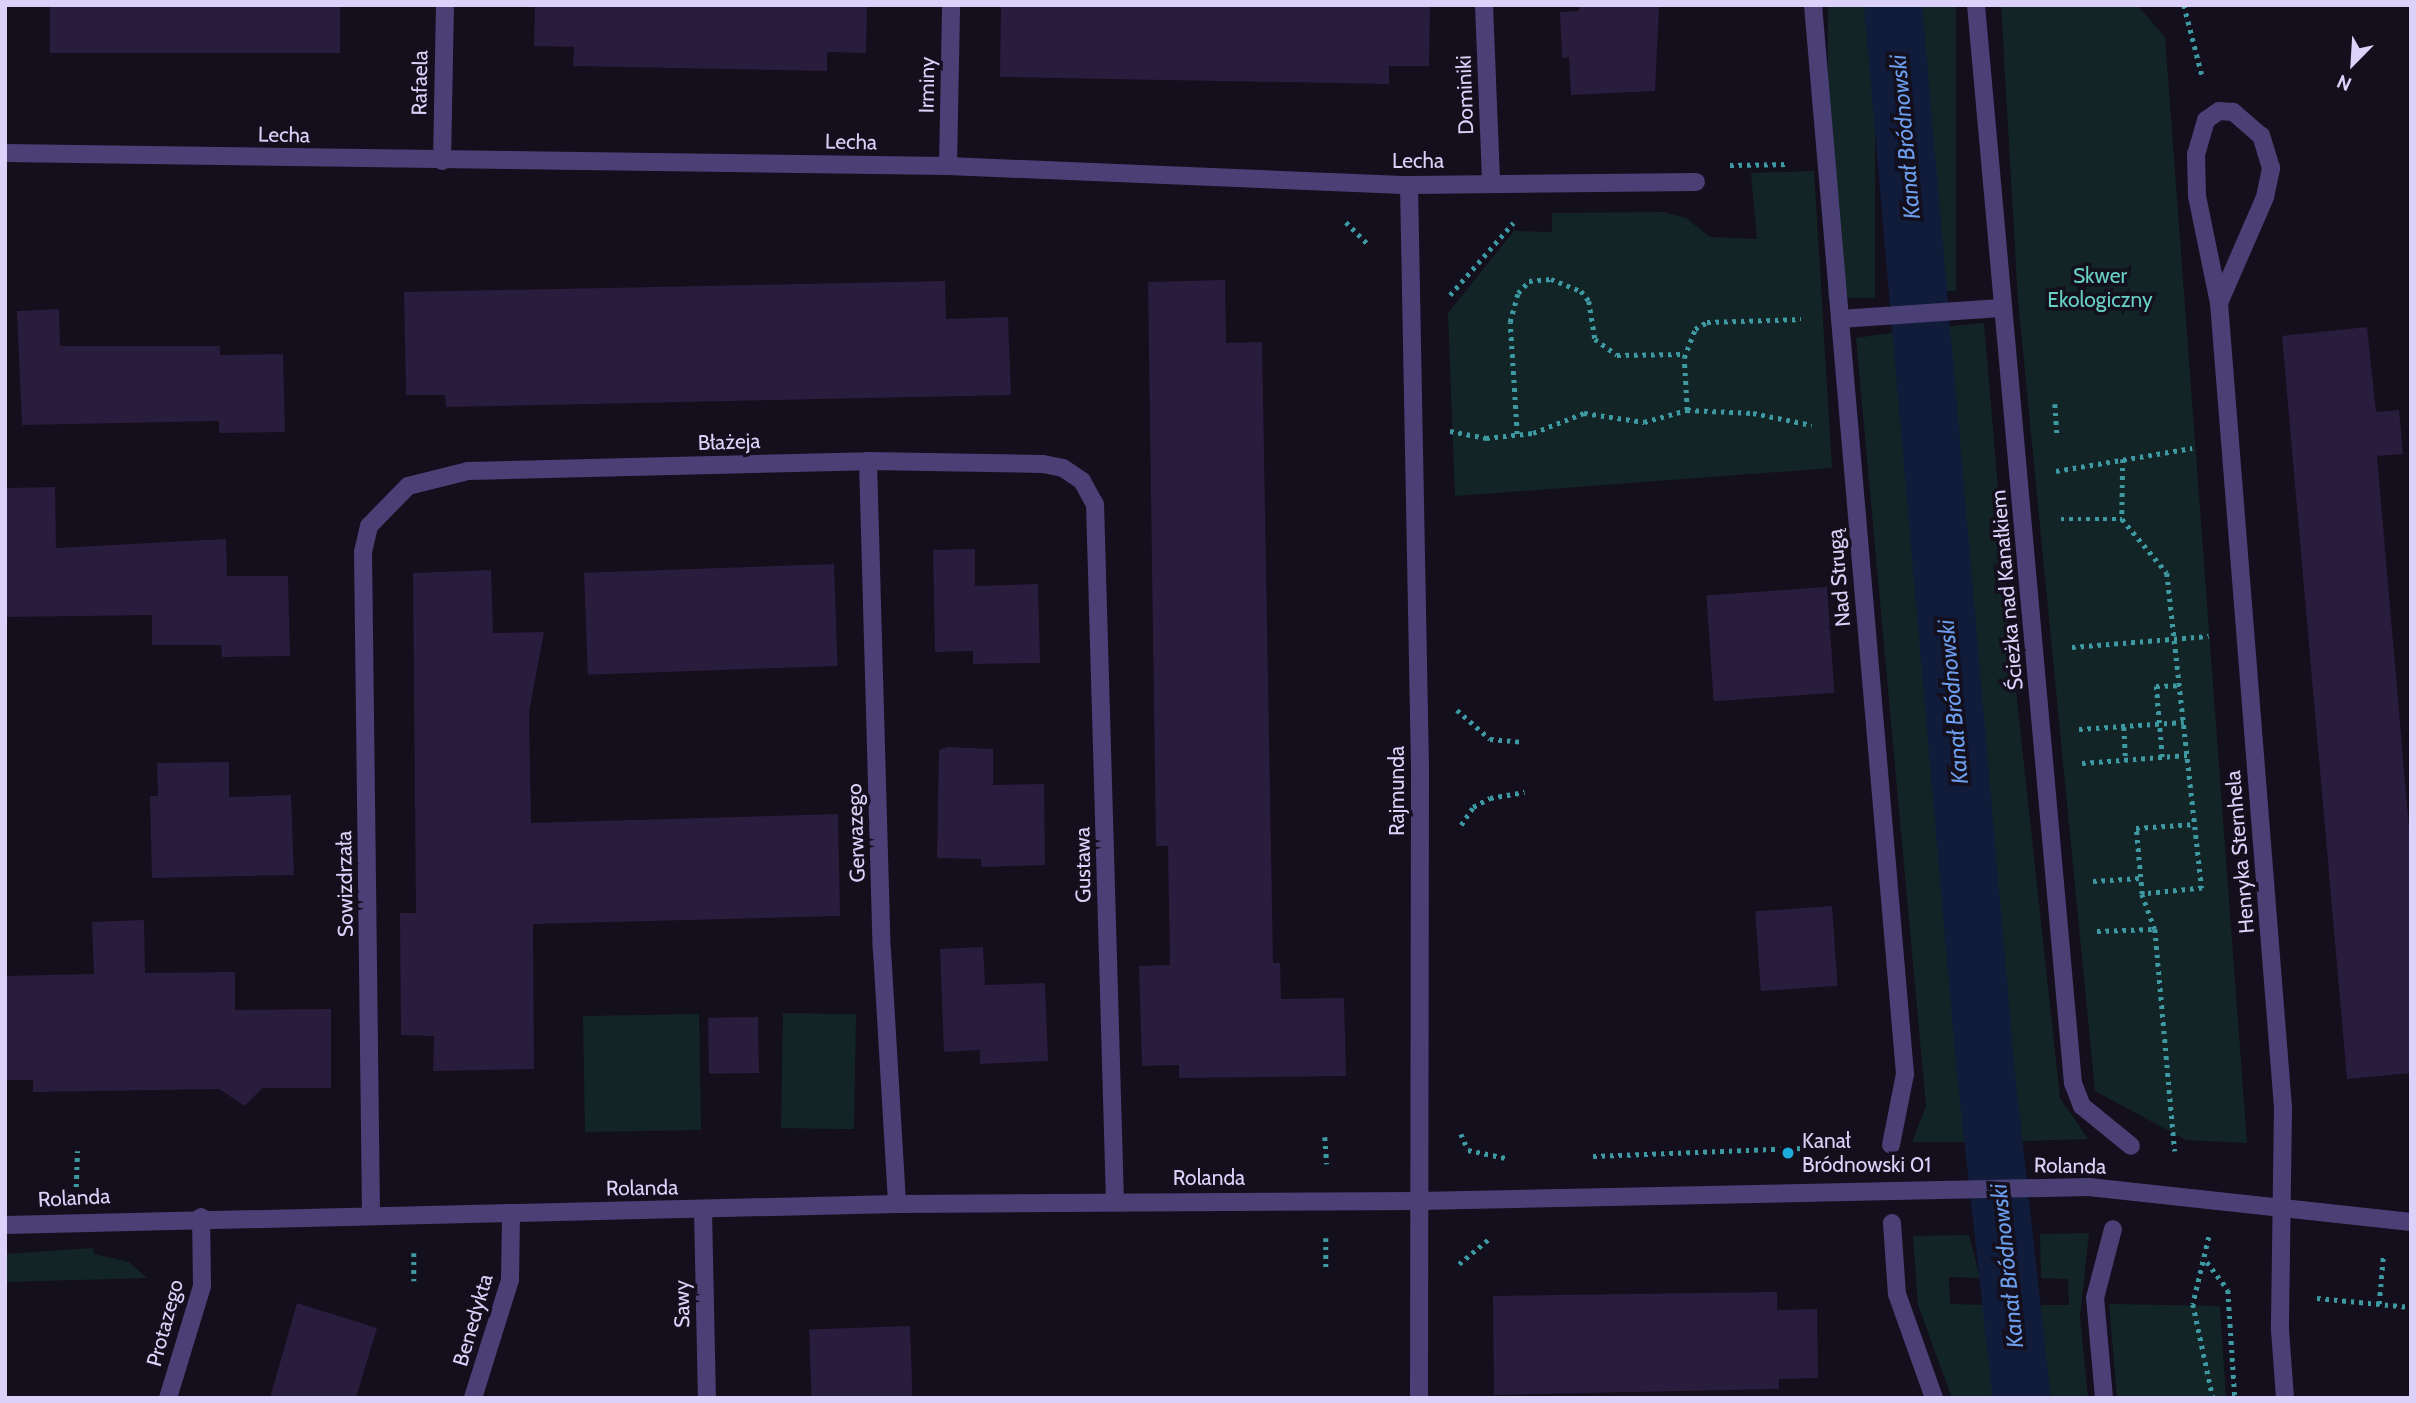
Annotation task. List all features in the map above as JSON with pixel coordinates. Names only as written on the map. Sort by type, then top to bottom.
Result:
[{"type":"street","name":"Rafaela","points":[[442,161],[445,5]]},
{"type":"street","name":"Irminy","points":[[948,166],[951,5]]},
{"type":"street","name":"Dominiki","points":[[1484,5],[1491,183]]},
{"type":"street","name":"Nad Strugą","points":[[1813,5],[1824,164],[1840,319],[1905,1074],[1891,1145]]},
{"type":"street","name":"Ścieżka nad Kanałkiem","points":[[1976,5],[2001,307],[2025,522],[2073,1083],[2082,1107],[2131,1146]]},
{"type":"street","name":"Henryka Sternhela","points":[[2219,303],[2265,197],[2271,168],[2261,136],[2233,112],[2219,111],[2206,120],[2196,154],[2197,196],[2219,303],[2283,1107],[2285,1398]]},
{"type":"street","name":"Lecha","points":[[5,153],[948,166],[1409,185],[1696,182]]},
{"type":"street","name":"Rajmunda","points":[[1409,185],[1420,766],[1419,1398]]},
{"type":"street","points":[[1840,319],[2001,307]]},
{"type":"street","name":"Błażeja","points":[[363,552],[369,526],[408,486],[468,471],[868,461],[1063,468],[1082,481],[1096,504],[1098,527]]},
{"type":"street","name":"Gerwazego","points":[[868,461],[882,950],[897,1204]]},
{"type":"street","name":"Gustawa","points":[[1098,527],[1115,1201]]},
{"type":"street","name":"Sowizdrzała","points":[[363,552],[371,1214]]},
{"type":"street","name":"Rolanda","points":[[5,1225],[201,1217],[703,1210],[897,1204],[1419,1201],[2089,1187],[2283,1205],[2411,1222]]},
{"type":"street","name":"Sawy","points":[[703,1210],[706,1398]]},
{"type":"street","name":"Benedykta","points":[[473,1398],[510,1280],[511,1213]]},
{"type":"street","name":"Protazego","points":[[168,1398],[202,1286],[201,1217]]},
{"type":"street","points":[[1892,1223],[1897,1294],[1934,1398]]},
{"type":"street","points":[[2104,1398],[2095,1298],[2113,1229]]},
{"type":"path","points":[[2184,5],[2203,82]]},
{"type":"path","points":[[1718,164],[1824,164]]},
{"type":"path","points":[[1445,300],[1511,223],[1521,222]]},
{"type":"path","points":[[1517,434],[1510,321],[1518,293],[1528,281],[1550,279],[1581,290],[1589,302],[1595,339],[1617,355],[1685,354]]},
{"type":"path","points":[[1687,410],[1685,354],[1695,329],[1707,322],[1840,319]]},
{"type":"path","points":[[1446,431],[1486,438],[1517,434],[1584,413],[1644,422],[1687,410],[1753,413],[1849,433]]},
{"type":"path","points":[[1445,418],[1446,440]]},
{"type":"path","points":[[2020,476],[2207,445]]},
{"type":"path","points":[[2123,459],[2122,519],[2167,573],[2202,888],[2142,894]]},
{"type":"path","points":[[2025,522],[2122,519]]},
{"type":"path","points":[[2036,650],[2222,635]]},
{"type":"path","points":[[2162,757],[2156,685],[2180,685]]},
{"type":"path","points":[[1454,699],[1472,727],[1490,739],[1523,742]]},
{"type":"path","points":[[2074,730],[2184,722]]},
{"type":"path","points":[[2124,727],[2126,761]]},
{"type":"path","points":[[2077,763],[2188,755]]},
{"type":"path","points":[[1459,832],[1473,807],[1524,792]]},
{"type":"path","points":[[2175,1151],[2155,929],[2142,894],[2136,828],[2195,824]]},
{"type":"path","points":[[2089,881],[2141,878]]},
{"type":"path","points":[[2061,931],[2155,929]]},
{"type":"path","points":[[1459,1122],[1468,1150],[1523,1157]]},
{"type":"path","points":[[1325,1137],[1327,1165]]},
{"type":"path","points":[[1587,1156],[1718,1147],[1891,1145]]},
{"type":"path","points":[[65,1187],[77,1187],[78,1151]]},
{"type":"path","points":[[2210,1233],[2207,1262],[2193,1304],[2213,1398]]},
{"type":"path","points":[[1326,1234],[1326,1268]]},
{"type":"path","points":[[414,1247],[414,1281]]},
{"type":"path","points":[[2379,1304],[2383,1252]]},
{"type":"path","points":[[2207,1262],[2228,1290],[2235,1398]]},
{"type":"path","points":[[2316,1310],[2315,1298],[2411,1307]]},
{"type":"green space","points":[[1828,5],[1875,5],[1875,298],[1828,298]]},
{"type":"green space","points":[[1912,5],[1956,5],[1956,291],[1912,291]]},
{"type":"green space","name":"Skwer Ekologiczny","points":[[2001,5],[2137,5],[2165,37],[2247,1143],[2186,1140],[2095,1091],[2018,300]]},
{"type":"green space","points":[[1814,171],[1832,468],[1455,496],[1448,313],[1514,231],[1552,232],[1552,213],[1664,212],[1686,218],[1710,237],[1757,239],[1751,173]]},
{"type":"green space","points":[[1984,323],[2012,654],[2060,1098],[2088,1139],[2022,1141],[2013,1101],[1967,648],[1941,327]]},
{"type":"green space","points":[[1903,331],[1963,967],[1974,1142],[1912,1142],[1926,1106],[1856,338]]},
{"type":"green space","points":[[783,1013],[856,1014],[854,1129],[781,1128]]},
{"type":"green space","points":[[699,1014],[701,1130],[585,1132],[583,1016]]},
{"type":"green space","points":[[2089,1233],[2080,1316],[2088,1398],[2045,1398],[2041,1305],[2069,1305],[2068,1279],[2041,1278],[2040,1234]]},
{"type":"green space","points":[[1969,1235],[1980,1278],[1949,1277],[1950,1304],[1987,1305],[1998,1398],[1952,1398],[1918,1305],[1913,1236]]},
{"type":"green space","points":[[93,1248],[94,1254],[129,1262],[147,1278],[5,1282],[5,1254]]},
{"type":"green space","points":[[2109,1304],[2220,1306],[2226,1398],[2117,1398]]},
{"type":"building","points":[[50,5],[340,5],[340,53],[50,53]]},
{"type":"building","points":[[535,5],[867,5],[866,53],[827,52],[827,71],[573,66],[574,47],[534,46]]},
{"type":"building","points":[[1001,5],[1430,5],[1429,66],[1389,66],[1389,84],[1000,77]]},
{"type":"building","points":[[1579,5],[1659,7],[1655,91],[1571,95],[1569,57],[1562,58],[1560,12],[1579,11]]},
{"type":"building","points":[[1225,280],[1226,343],[1262,342],[1273,963],[1280,963],[1281,999],[1344,998],[1346,1076],[1179,1078],[1179,1065],[1142,1066],[1139,966],[1170,965],[1168,846],[1156,846],[1148,282]]},
{"type":"building","points":[[945,281],[946,319],[1008,317],[1011,395],[446,407],[445,395],[406,395],[404,292]]},
{"type":"building","points":[[59,309],[60,346],[220,346],[220,355],[283,354],[285,432],[219,433],[219,421],[22,425],[17,311]]},
{"type":"building","points":[[2367,327],[2376,412],[2399,410],[2403,454],[2377,456],[2411,851],[2411,1073],[2347,1079],[2282,336]]},
{"type":"building","points":[[55,487],[56,548],[226,539],[227,576],[288,576],[290,656],[222,657],[221,645],[152,645],[152,615],[5,617],[5,488]]},
{"type":"building","points":[[975,549],[975,586],[1038,584],[1040,663],[973,664],[973,651],[935,652],[933,550]]},
{"type":"building","points":[[834,564],[838,666],[588,675],[584,573]]},
{"type":"building","points":[[491,570],[493,633],[544,632],[529,712],[531,823],[838,814],[840,916],[533,924],[534,1069],[433,1071],[434,1036],[401,1035],[400,913],[416,913],[413,573]]},
{"type":"building","points":[[1827,587],[1834,693],[1714,701],[1706,595]]},
{"type":"building","points":[[948,747],[993,749],[993,785],[1044,784],[1045,865],[981,867],[981,859],[937,858],[939,750]]},
{"type":"building","points":[[229,762],[229,797],[291,795],[294,875],[152,878],[150,796],[158,796],[157,763]]},
{"type":"building","points":[[1832,906],[1838,986],[1761,991],[1755,911]]},
{"type":"building","points":[[144,920],[145,973],[235,972],[235,1010],[331,1009],[331,1088],[262,1088],[245,1106],[219,1089],[33,1092],[33,1080],[5,1080],[5,976],[94,974],[92,922]]},
{"type":"building","points":[[983,947],[985,985],[1045,983],[1048,1061],[980,1064],[980,1050],[944,1052],[940,949]]},
{"type":"building","points":[[758,1017],[759,1073],[709,1074],[708,1018]]},
{"type":"building","points":[[1777,1292],[1777,1310],[1817,1309],[1818,1378],[1779,1379],[1779,1389],[1494,1395],[1493,1296]]},
{"type":"building","points":[[297,1303],[377,1328],[356,1398],[270,1398]]},
{"type":"building","points":[[910,1326],[913,1398],[811,1398],[809,1330]]},
{"type":"waterway","name":"Kanał Bródnowski","points":[[1893,5],[1986,1074],[2022,1398]]},
{"type":"place","name":"Kanał Bródnowski 01","points":[[1788,1153]]}]
